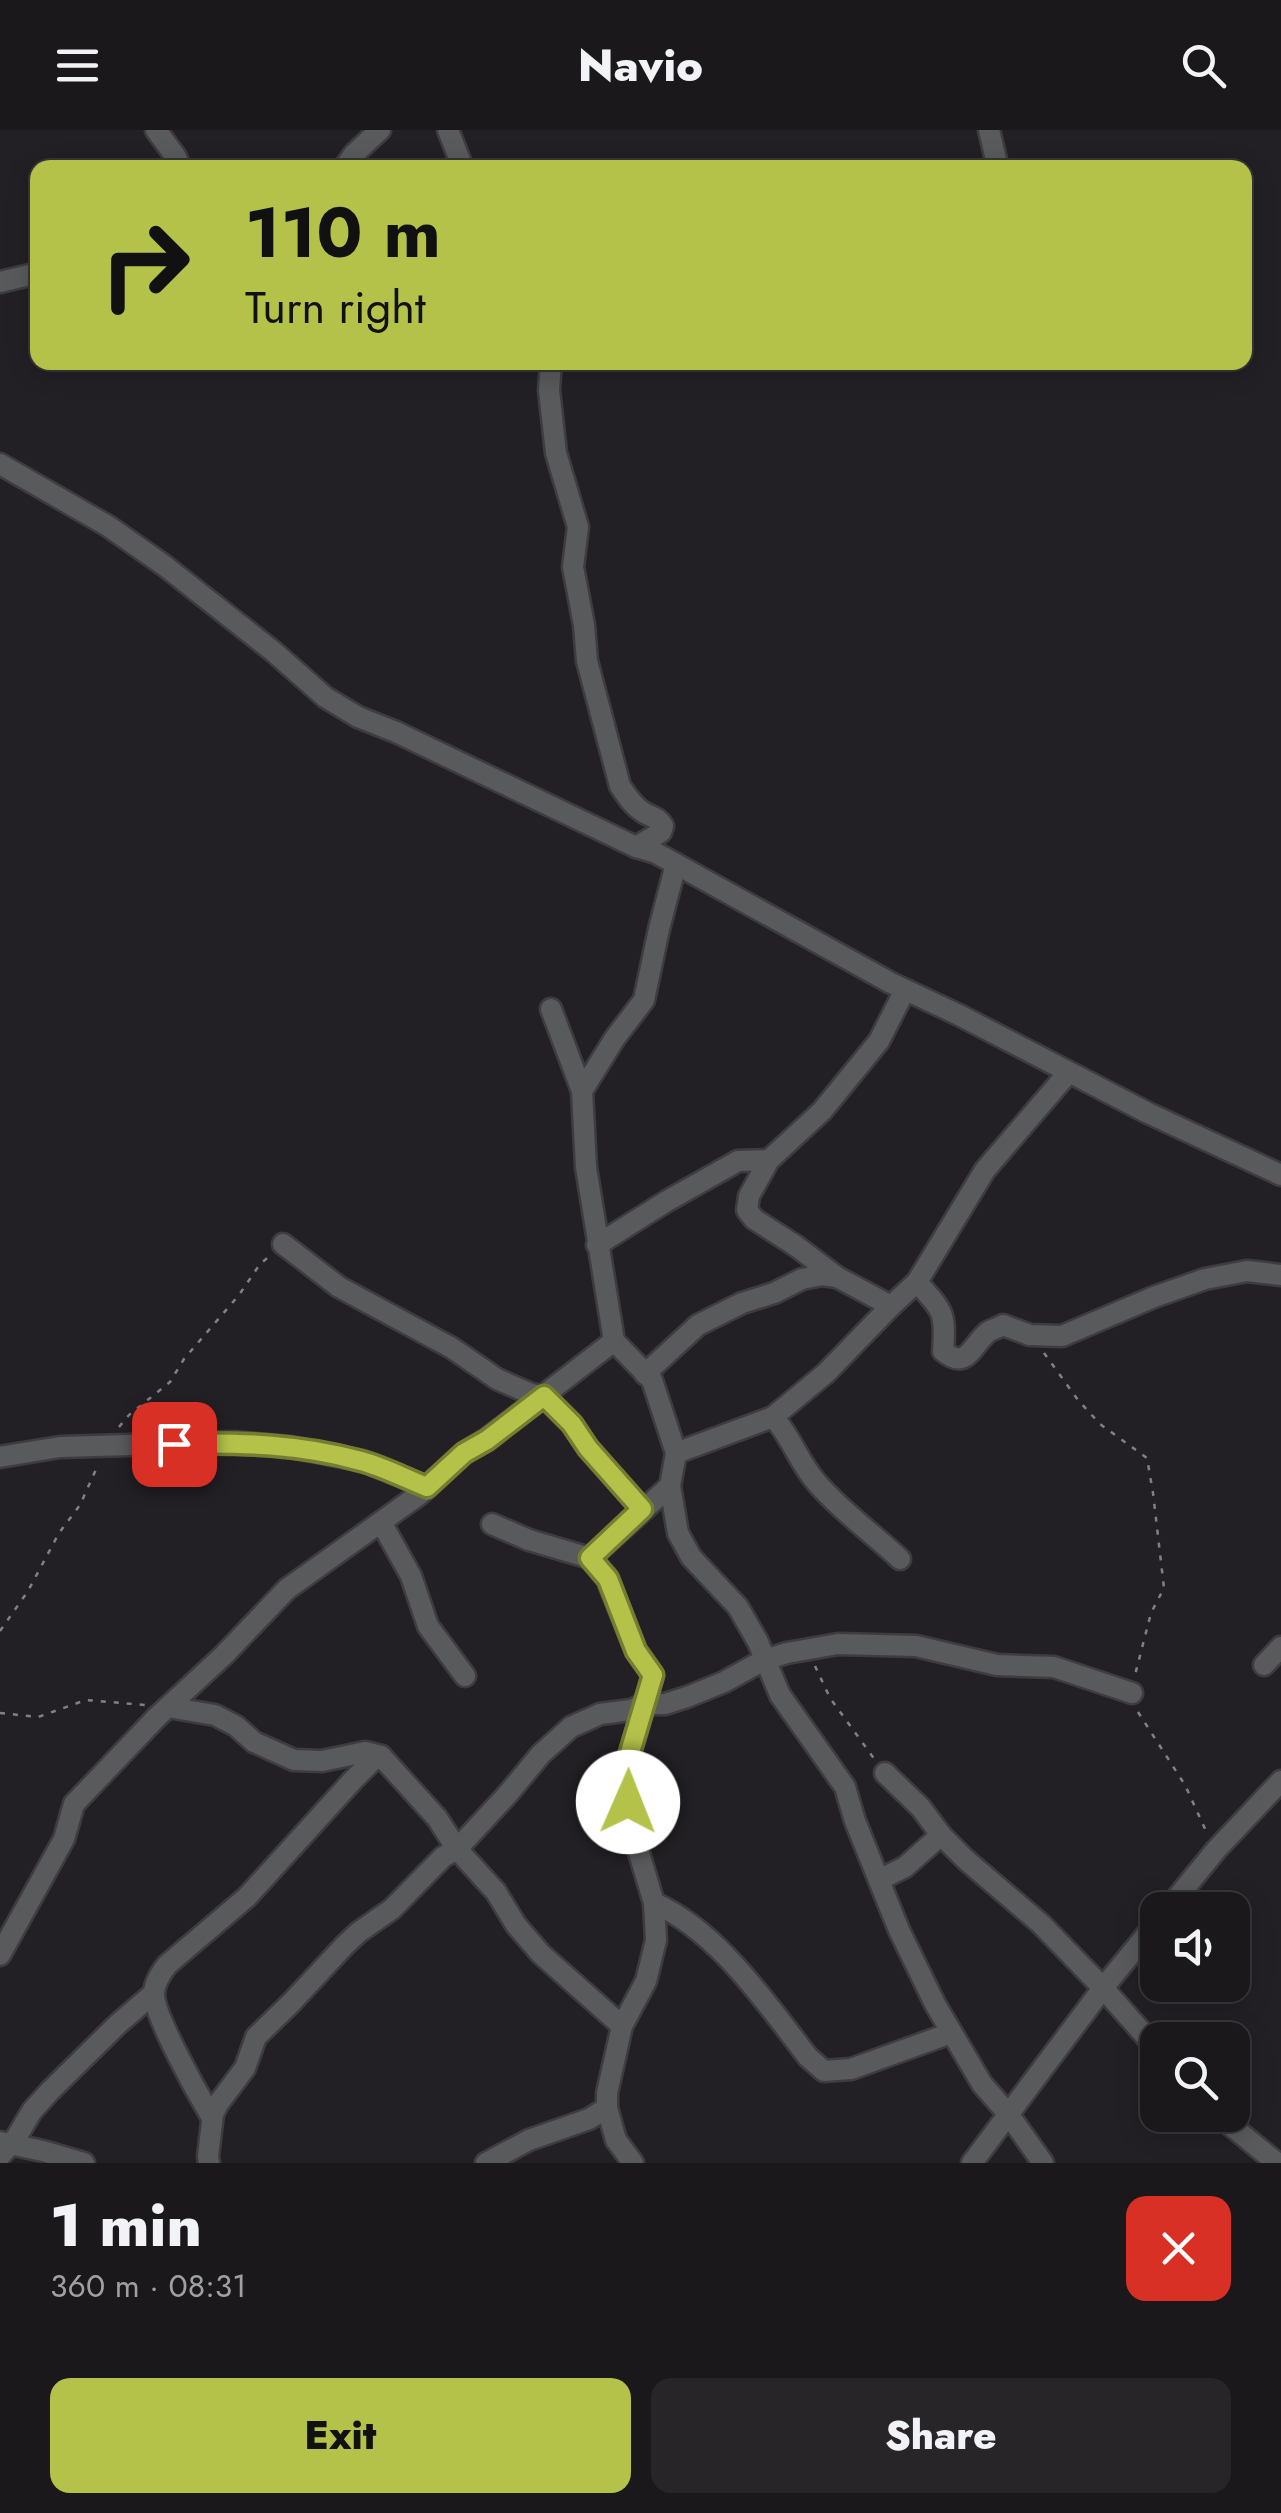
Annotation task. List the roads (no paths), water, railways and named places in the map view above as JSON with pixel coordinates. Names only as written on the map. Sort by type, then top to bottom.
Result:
[{"type":"street","points":[[156,130],[177,160]]},
{"type":"street","points":[[350,160],[380,130]]},
{"type":"street","points":[[448,130],[461,160]]},
{"type":"street","points":[[989,130],[996,160]]},
{"type":"street","points":[[0,282],[30,274]]},
{"type":"street","points":[[550,370],[556,454],[578,527],[573,567],[587,661],[620,786],[632,802],[658,818],[663,826],[662,832],[636,847]]},
{"type":"street","points":[[0,464],[108,526],[165,566],[274,652],[325,698],[358,717],[656,853],[905,990],[1281,1175]]},
{"type":"street","points":[[582,1091],[614,1038],[644,1000],[676,864]]},
{"type":"street","points":[[891,1306],[837,1277],[754,1219],[747,1210],[750,1196],[770,1160],[822,1111],[879,1041],[905,990]]},
{"type":"street","points":[[551,1008],[582,1091],[586,1166],[614,1341],[652,1380],[676,1453],[670,1486],[678,1533],[691,1557],[738,1606],[780,1695],[844,1787],[900,1930],[951,2033],[982,2084],[1043,2163]]},
{"type":"street","points":[[676,1453],[773,1417],[826,1373],[917,1282],[985,1170],[1068,1073]]},
{"type":"street","points":[[597,1245],[738,1161],[770,1160]]},
{"type":"street","points":[[283,1244],[339,1287],[452,1348],[497,1378],[544,1396],[642,1509]]},
{"type":"street","points":[[917,1282],[941,1308],[944,1351],[959,1360],[990,1331],[1004,1325],[1030,1335],[1062,1336],[1204,1279],[1247,1270],[1281,1275]]},
{"type":"street","points":[[646,1374],[698,1324],[802,1278],[837,1277]]},
{"type":"street","points":[[0,1955],[64,1839],[74,1804],[168,1707],[287,1589],[382,1522],[464,1453],[487,1440],[614,1341]]},
{"type":"street","points":[[773,1417],[818,1484],[900,1559]]},
{"type":"street","points":[[0,1457],[60,1446],[233,1442],[291,1447],[363,1461],[427,1487]]},
{"type":"street","points":[[590,1558],[670,1486]]},
{"type":"street","points":[[382,1522],[412,1576],[428,1626],[465,1676]]},
{"type":"street","points":[[492,1524],[590,1558],[608,1579],[636,1651],[653,1675],[623,1776],[632,1833],[654,1903],[656,1940],[646,1982],[622,2026],[607,2092],[616,2140],[633,2163]]},
{"type":"street","points":[[207,2161],[212,2118],[245,2068],[256,2037],[345,1945],[392,1910],[457,1848],[541,1754],[571,1727],[600,1714],[644,1704],[665,1704],[724,1682],[764,1660],[838,1644],[916,1646],[996,1664],[1054,1667],[1132,1694]]},
{"type":"street","points":[[1264,1665],[1281,1647]]},
{"type":"street","points":[[168,1707],[215,1715],[254,1742],[294,1760],[322,1761],[365,1752],[382,1756],[496,1892],[516,1926],[541,1954],[622,2026]]},
{"type":"street","points":[[212,2118],[160,2014],[154,1993],[158,1976],[247,1896],[353,1780],[382,1756]]},
{"type":"street","points":[[885,1773],[921,1808],[940,1834],[1040,1924],[1140,2030]]},
{"type":"street","points":[[1182,1892],[1281,1780]]},
{"type":"street","points":[[879,1880],[905,1867],[940,1834]]},
{"type":"street","points":[[654,1903],[680,1917],[725,1955],[808,2057],[824,2071],[852,2069],[951,2033]]},
{"type":"street","points":[[972,2163],[1140,1944]]},
{"type":"street","points":[[84,2163],[4,2147],[50,2091],[154,1993]]},
{"type":"street","points":[[486,2163],[529,2140],[589,2119],[607,2108]]},
{"type":"street","points":[[1239,2132],[1277,2163]]}]
